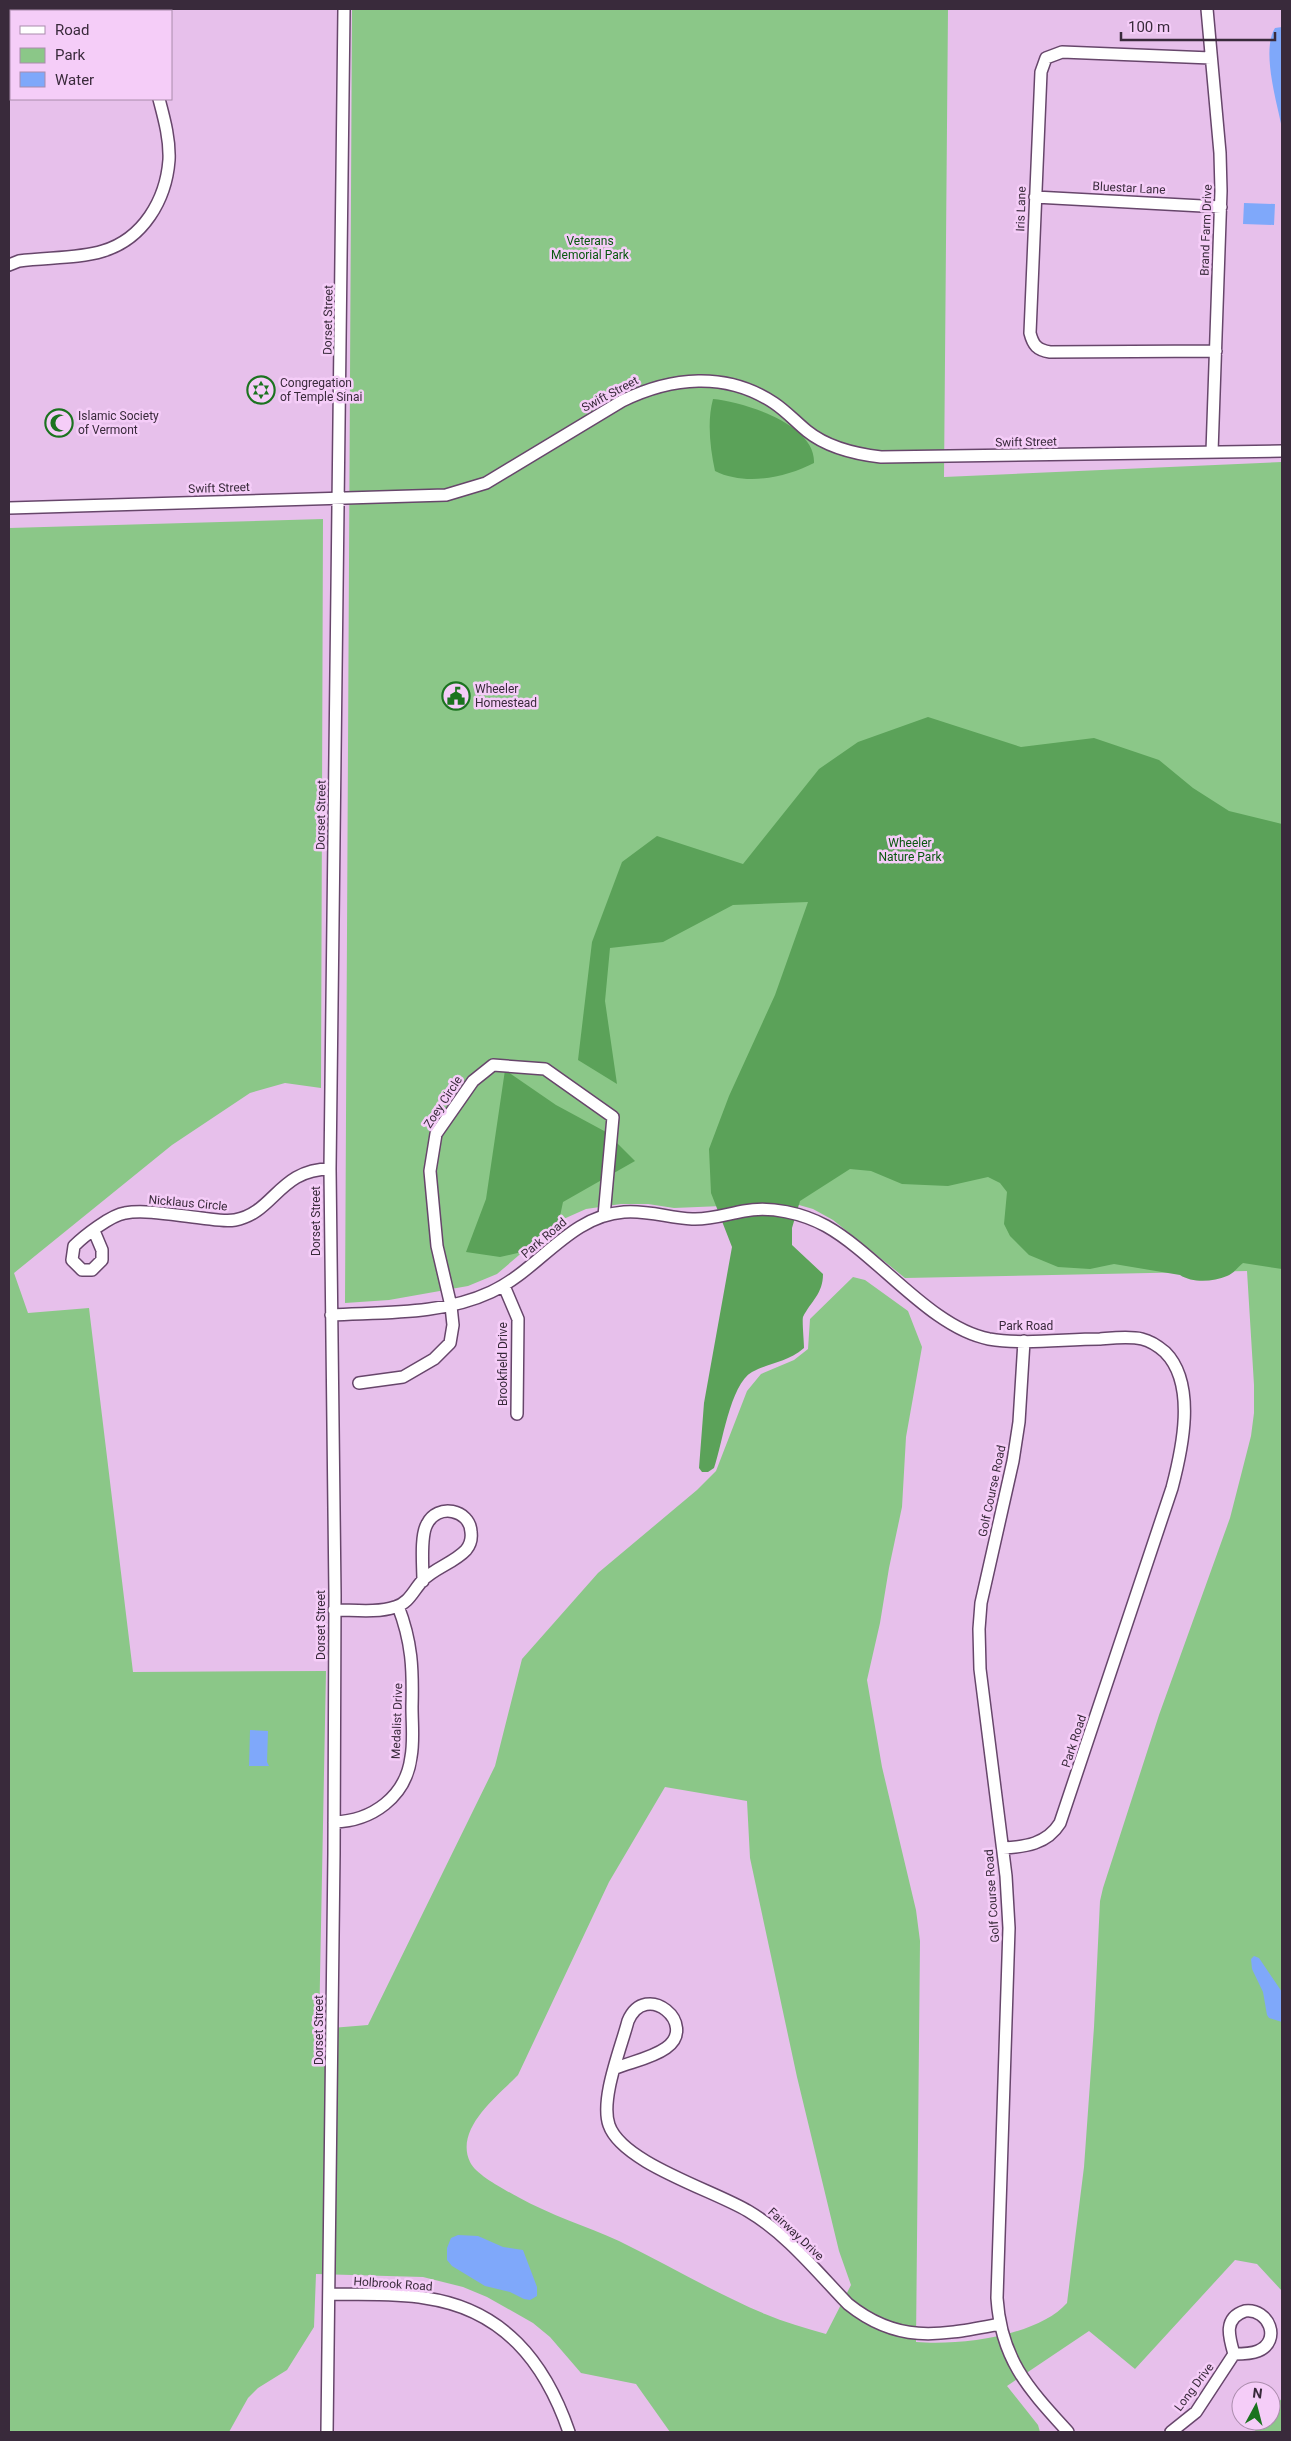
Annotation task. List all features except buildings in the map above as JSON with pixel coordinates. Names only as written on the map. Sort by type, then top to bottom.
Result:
[{"type":"street","name":"Dorset Street","points":[[327,2432],[334,1822],[330,1169],[344,9]]},
{"type":"street","name":"Brand Farm Drive","points":[[1207,9],[1220,153],[1222,207],[1212,452]]},
{"type":"street","name":"Iris Lane","points":[[1211,58],[1062,52],[1046,58],[1041,72],[1030,333],[1035,346],[1041,351],[1050,352],[1216,351]]},
{"type":"street","points":[[9,265],[19,261],[105,250],[122,243],[140,229],[160,197],[167,171],[168,137],[160,100]]},
{"type":"street","name":"Bluestar Lane","points":[[1035,197],[1222,207]]},
{"type":"street","name":"Swift Street","points":[[9,508],[446,495],[465,491],[486,483],[622,401],[654,387],[689,381],[724,383],[750,391],[775,404],[820,439],[843,450],[868,456],[909,458],[1282,451]]},
{"type":"street","name":"Zoey Circle","points":[[452,1306],[438,1246],[430,1172],[436,1134],[473,1081],[492,1066],[545,1069],[613,1117],[604,1216]]},
{"type":"street","name":"Nicklaus Circle","points":[[94,1231],[114,1216],[130,1212],[227,1220],[242,1218],[255,1212],[288,1182],[303,1172],[330,1169]]},
{"type":"street","name":"Park Road","points":[[330,1315],[452,1306],[478,1298],[504,1286],[528,1269],[576,1228],[604,1216],[640,1212],[694,1219],[757,1210],[801,1216],[836,1232],[953,1325],[986,1338],[1024,1340],[1132,1338],[1156,1345],[1168,1355],[1178,1373],[1183,1397],[1184,1424],[1180,1457],[1172,1488],[1064,1816],[1056,1830],[1043,1840],[1026,1846],[1002,1848]]},
{"type":"street","name":"Brookfield Drive","points":[[504,1286],[518,1319],[517,1414]]},
{"type":"street","points":[[358,1383],[403,1377],[434,1359],[450,1343],[452,1306]]},
{"type":"street","name":"Golf Course Road","points":[[1024,1340],[1019,1422],[1013,1461],[981,1603],[979,1629],[980,1669],[1002,1848],[1009,1944],[997,2283],[1000,2324],[1019,2374],[1028,2387],[1068,2432]]},
{"type":"street","points":[[334,1610],[383,1610],[398,1606],[412,1596],[423,1581],[463,1552],[469,1544],[472,1534],[470,1524],[458,1513],[448,1510],[438,1513],[427,1524],[423,1581]]},
{"type":"street","name":"Medalist Drive","points":[[334,1822],[355,1820],[382,1807],[398,1792],[410,1767],[413,1665],[406,1628],[398,1606]]},
{"type":"street","name":"Fairway Drive","points":[[616,2068],[660,2052],[671,2044],[676,2026],[673,2017],[667,2010],[659,2005],[650,2004],[640,2007],[628,2021],[608,2096],[608,2124],[619,2143],[646,2161],[734,2203],[760,2218],[774,2229],[859,2313],[897,2332],[940,2335],[1000,2324]]},
{"type":"street","name":"Holbrook Road","points":[[330,2294],[425,2298],[462,2307],[480,2314],[509,2334],[534,2361],[554,2394],[569,2432]]},
{"type":"street","name":"Long Drive","points":[[1171,2432],[1196,2412],[1234,2354]]},
{"type":"green space","points":[[352,9],[948,9],[944,477],[1282,462],[1282,2291],[1257,2264],[1235,2260],[1135,2369],[1089,2331],[1007,2386],[1038,2425],[1040,2432],[670,2432],[636,2384],[581,2373],[550,2337],[533,2323],[487,2297],[463,2287],[423,2277],[316,2274],[314,2327],[287,2370],[258,2388],[248,2398],[229,2432],[9,2432],[9,528],[323,519],[321,1088],[285,1083],[250,1093],[172,1145],[14,1273],[28,1313],[89,1308],[133,1672],[326,1671],[319,2029],[368,2025],[495,1766],[522,1659],[598,1573],[697,1490],[716,1471],[747,1391],[761,1374],[794,1360],[808,1349],[810,1319],[853,1277],[865,1280],[908,1311],[922,1347],[906,1437],[902,1507],[867,1680],[882,1767],[916,1910],[920,1941],[916,2342],[934,2343],[975,2340],[1018,2331],[1037,2324],[1054,2314],[1067,2303],[1084,2167],[1094,2027],[1100,1901],[1159,1715],[1230,1518],[1251,1436],[1254,1413],[1254,1385],[1247,1271],[905,1278],[833,1220],[813,1209],[792,1203],[674,1208],[648,1204],[621,1204],[586,1209],[559,1221],[497,1274],[468,1286],[389,1300],[345,1303]],"holes":[[[665,1787],[747,1801],[750,1858],[797,2077],[839,2251],[851,2285],[826,2334],[780,2320],[746,2306],[619,2241],[530,2203],[478,2172],[470,2162],[467,2149],[468,2137],[481,2113],[518,2075],[609,1882]]]},
{"type":"green space","points":[[713,399],[759,410],[791,426],[812,449],[814,463],[791,473],[765,478],[739,478],[715,471],[710,435],[710,416]]},
{"type":"green space","name":"Wheeler Nature Park","points":[[928,717],[1021,747],[1094,738],[1159,760],[1193,788],[1229,811],[1282,824],[1282,1269],[1243,1263],[1229,1275],[1215,1280],[1203,1281],[1185,1278],[1180,1275],[1114,1264],[1090,1269],[1058,1267],[1029,1255],[1010,1236],[1004,1224],[1007,1192],[1000,1183],[988,1177],[948,1186],[902,1184],[871,1171],[850,1169],[800,1201],[792,1228],[792,1245],[823,1274],[819,1292],[803,1317],[804,1348],[785,1360],[752,1372],[744,1379],[732,1402],[714,1468],[708,1472],[702,1472],[699,1468],[704,1403],[732,1247],[711,1193],[709,1149],[729,1096],[775,995],[808,902],[733,905],[663,942],[610,948],[605,1001],[617,1084],[578,1060],[592,942],[622,862],[657,836],[743,864],[819,769],[858,742]]},
{"type":"green space","points":[[505,1070],[556,1105],[606,1132],[635,1161],[563,1202],[559,1221],[526,1251],[500,1257],[466,1252],[486,1199]]},
{"type":"green space","points":[[1282,2398],[1282,2432],[1254,2432],[1281,2431]]},
{"type":"water","points":[[1282,27],[1282,128],[1271,77],[1269,49],[1275,28]]},
{"type":"water","points":[[1244,203],[1275,204],[1274,225],[1243,224]]},
{"type":"water","points":[[250,1730],[268,1731],[267,1762],[269,1766],[249,1766]]},
{"type":"water","points":[[1254,1956],[1259,1958],[1282,1992],[1282,2022],[1269,2018],[1267,2015],[1263,1992],[1252,1969],[1251,1959]]},
{"type":"water","points":[[458,2235],[478,2236],[503,2247],[523,2250],[537,2287],[537,2296],[530,2300],[524,2299],[510,2292],[485,2286],[452,2266],[447,2260],[447,2248],[451,2238]]},
{"type":"place","name":"Congregation of Temple Sinai","points":[[261,390]]},
{"type":"place","name":"Islamic Society of Vermont","points":[[59,423]]},
{"type":"place","name":"Wheeler Homestead","points":[[456,696]]},
{"type":"park label","name":"Veterans Memorial Park","points":[[590,248]]}]
